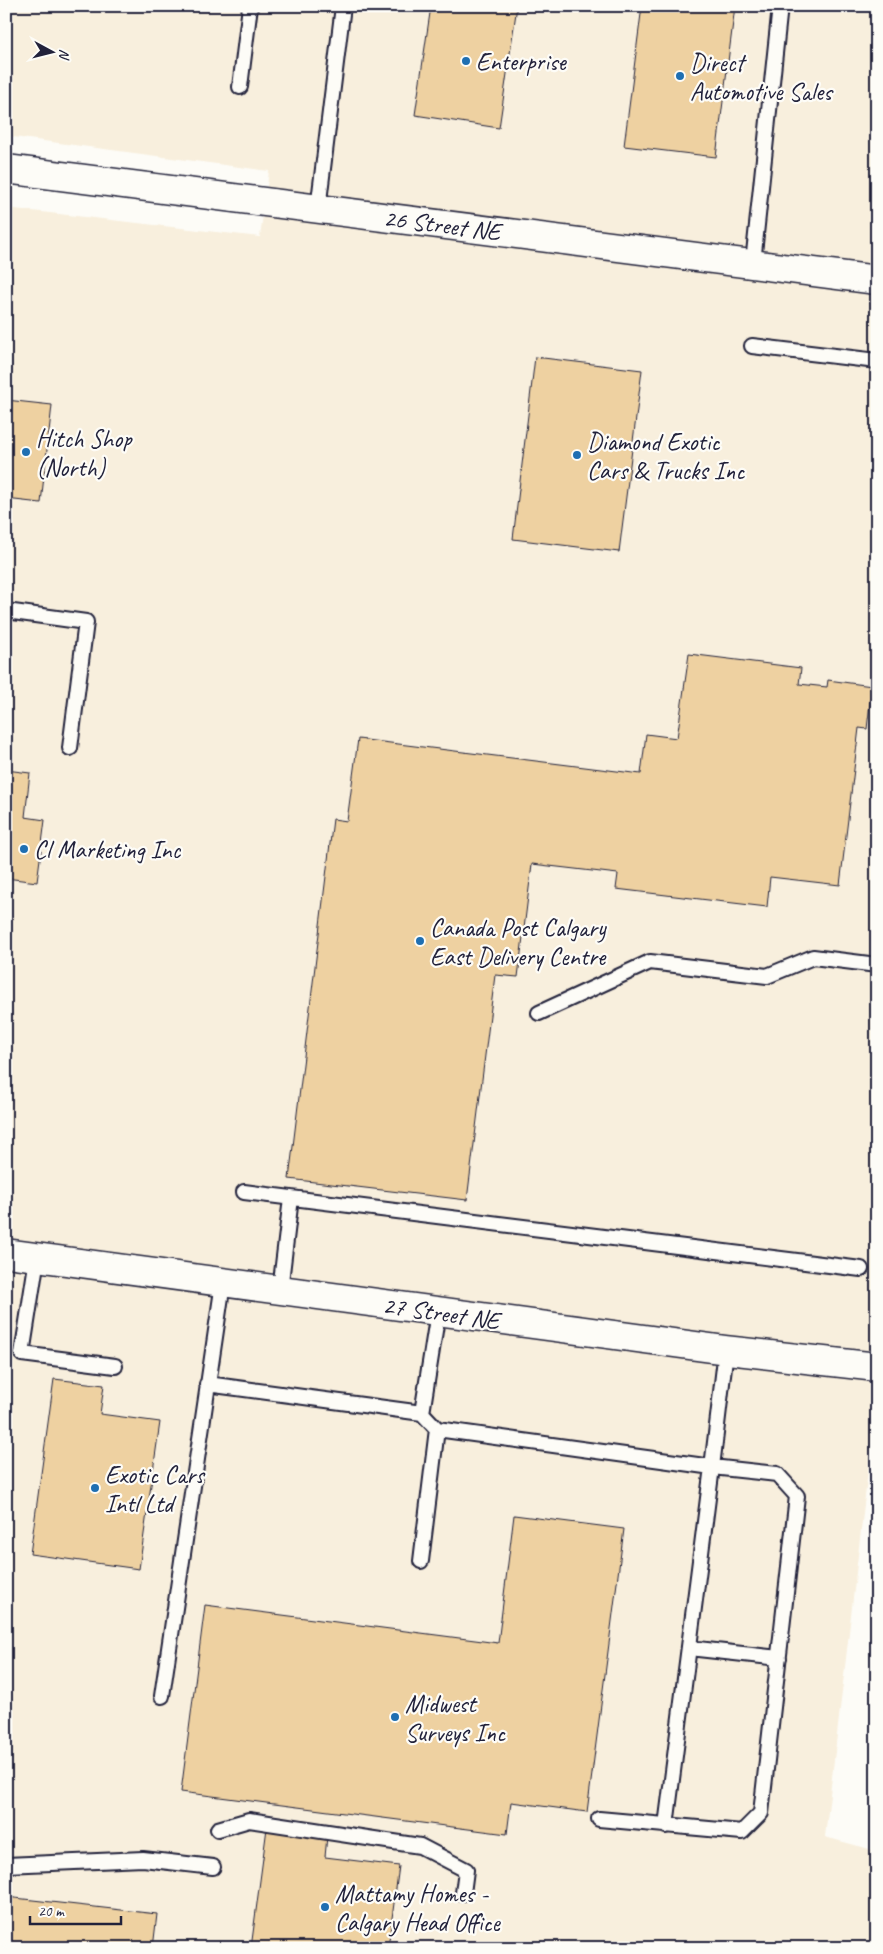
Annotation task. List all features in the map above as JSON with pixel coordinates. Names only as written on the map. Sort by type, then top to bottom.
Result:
[{"type":"street","name":"26 Street NE","points":[[6,169],[877,280]]},
{"type":"street","name":"27 Street NE","points":[[6,1254],[726,1350],[877,1367]]},
{"type":"lane","points":[[240,87],[250,6]]},
{"type":"lane","points":[[318,209],[343,6]]},
{"type":"lane","points":[[753,263],[780,6]]},
{"type":"lane","points":[[752,346],[877,361]]},
{"type":"lane","points":[[6,611],[86,622],[70,748]]},
{"type":"lane","points":[[538,1013],[650,962],[767,976],[813,957],[877,965]]},
{"type":"lane","points":[[244,1192],[861,1269]]},
{"type":"lane","points":[[280,1290],[291,1198]]},
{"type":"lane","points":[[37,1258],[22,1354],[115,1366]]},
{"type":"lane","points":[[162,1696],[222,1283]]},
{"type":"lane","points":[[422,1413],[438,1312]]},
{"type":"lane","points":[[666,1826],[726,1350]]},
{"type":"lane","points":[[208,1384],[422,1413],[437,1429],[712,1467],[777,1474],[798,1496],[761,1813],[742,1832],[599,1819]]},
{"type":"lane","points":[[422,1561],[437,1429]]},
{"type":"lane","points":[[688,1648],[779,1658]]},
{"type":"lane","points":[[218,1829],[250,1820],[420,1846],[466,1870],[463,1893]]},
{"type":"lane","points":[[6,1865],[143,1859],[214,1867]]},
{"type":"shaded area","points":[[6,6],[877,6],[877,1394],[825,1837],[877,1851],[877,1948],[6,1948],[6,208],[260,237],[269,171],[6,136]]},
{"type":"building","name":"Enterprise","points":[[431,6],[517,6],[499,128],[415,115]]},
{"type":"building","name":"Direct Automotive Sales","points":[[642,6],[735,6],[716,157],[624,146]]},
{"type":"building","name":"Diamond Exotic Cars & Trucks Inc","points":[[535,357],[642,370],[619,552],[513,539]]},
{"type":"building","name":"Hitch Shop (North)","points":[[6,400],[52,405],[41,503],[6,499]]},
{"type":"building","name":"Canada Post Calgary East Delivery Centre","points":[[689,654],[801,668],[799,684],[827,687],[828,680],[872,686],[867,729],[859,728],[840,885],[770,877],[767,907],[616,889],[618,874],[532,864],[518,977],[495,975],[467,1200],[289,1179],[333,819],[347,821],[358,739],[641,774],[646,734],[677,738]]},
{"type":"building","name":"Cl Marketing Inc","points":[[6,770],[30,773],[25,817],[45,820],[37,882],[6,878]]},
{"type":"building","name":"Exotic Cars Intl Ltd","points":[[54,1379],[104,1385],[100,1414],[160,1422],[139,1569],[30,1554]]},
{"type":"building","name":"Midwest Surveys Inc","points":[[514,1515],[624,1529],[587,1812],[511,1802],[507,1834],[181,1792],[205,1605],[498,1643]]},
{"type":"building","name":"Mattamy Homes - Calgary Head Office","points":[[267,1828],[327,1836],[325,1857],[399,1866],[388,1948],[251,1948]]},
{"type":"building","points":[[6,1897],[157,1914],[153,1948],[6,1948]]},
{"type":"place","name":"Enterprise","points":[[466,61]]},
{"type":"place","name":"Direct Automotive Sales","points":[[680,76]]},
{"type":"place","name":"Hitch Shop (North)","points":[[26,452]]},
{"type":"place","name":"Diamond Exotic Cars & Trucks Inc","points":[[577,455]]},
{"type":"place","name":"Cl Marketing Inc","points":[[24,849]]},
{"type":"place","name":"Canada Post Calgary East Delivery Centre","points":[[420,941]]},
{"type":"place","name":"Exotic Cars Intl Ltd","points":[[95,1488]]},
{"type":"place","name":"Midwest Surveys Inc","points":[[395,1717]]},
{"type":"place","name":"Mattamy Homes - Calgary Head Office","points":[[325,1907]]}]
